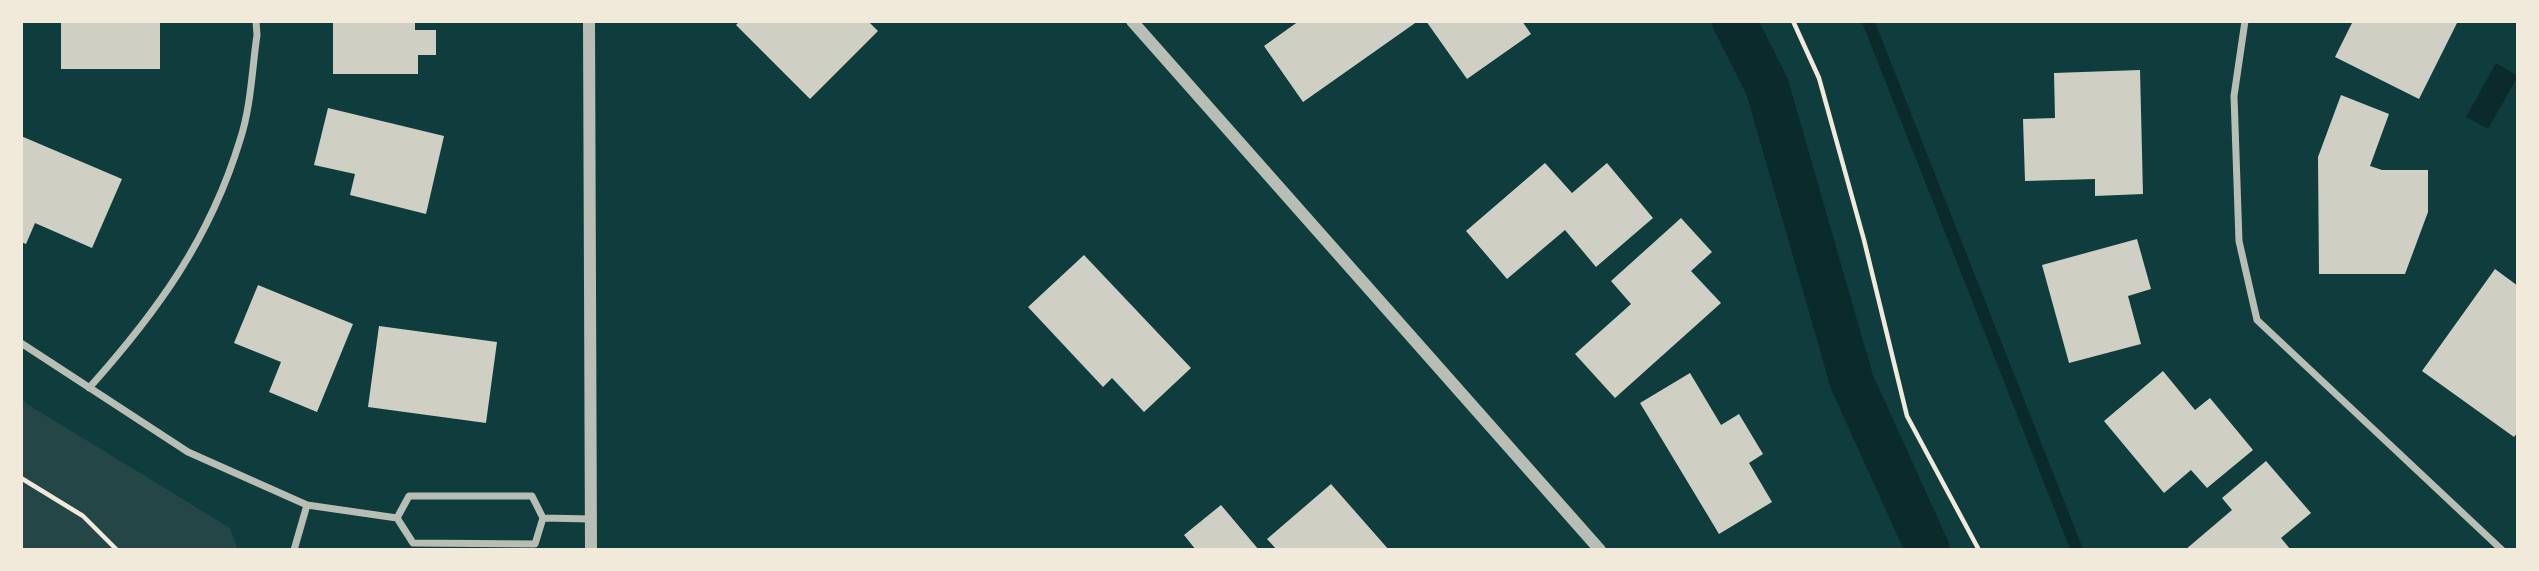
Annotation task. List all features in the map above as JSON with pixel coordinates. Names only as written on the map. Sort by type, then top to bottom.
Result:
[{"type":"street","points":[[89,388],[142,329],[201,240],[241,139],[257,35],[256,21]]},
{"type":"street","points":[[589,21],[591,550]]},
{"type":"street","points":[[1132,21],[1600,550]]},
{"type":"street","points":[[2245,21],[2234,96],[2239,241],[2257,320],[2502,550]]},
{"type":"street","points":[[21,343],[188,452],[307,505],[397,518],[413,543],[535,544],[543,518],[532,496],[409,496],[397,518]]},
{"type":"street","points":[[295,550],[307,505]]},
{"type":"street","points":[[543,518],[591,519]]},
{"type":"path","points":[[1793,21],[1819,78],[1864,240],[1907,416],[1979,550]]},
{"type":"path","points":[[21,478],[83,516],[117,550]]},
{"type":"shaded area","points":[[2496,63],[2518,76],[2488,129],[2466,117]]},
{"type":"shaded area","points":[[21,397],[27,404],[230,528],[238,550],[21,550]]},
{"type":"building","points":[[61,21],[160,21],[160,69],[61,69]]},
{"type":"building","points":[[333,21],[415,21],[415,30],[436,30],[436,55],[418,55],[418,74],[333,74]]},
{"type":"building","points":[[740,21],[868,21],[878,31],[810,99],[736,25]]},
{"type":"building","points":[[1299,21],[1418,21],[1303,102],[1264,46]]},
{"type":"building","points":[[1426,21],[1522,21],[1531,34],[1467,79]]},
{"type":"building","points":[[2353,21],[2458,21],[2419,99],[2335,57]]},
{"type":"building","points":[[2140,70],[2143,194],[2095,196],[2095,179],[2025,181],[2023,119],[2055,118],[2054,73]]},
{"type":"building","points":[[2341,95],[2389,114],[2370,166],[2382,170],[2428,170],[2428,212],[2405,274],[2319,274],[2318,157]]},
{"type":"building","points":[[328,108],[444,136],[426,214],[350,195],[355,174],[314,165]]},
{"type":"building","points":[[21,136],[122,179],[92,248],[35,223],[26,244],[21,242]]},
{"type":"building","points":[[1545,163],[1572,193],[1607,163],[1653,218],[1596,267],[1565,230],[1507,279],[1466,231]]},
{"type":"building","points":[[1681,218],[1712,252],[1691,271],[1721,303],[1615,398],[1575,354],[1631,304],[1611,281]]},
{"type":"building","points":[[2137,239],[2151,289],[2128,296],[2141,344],[2069,363],[2042,265]]},
{"type":"building","points":[[1084,255],[1191,368],[1144,412],[1112,378],[1103,387],[1028,307]]},
{"type":"building","points":[[2495,269],[2518,286],[2518,432],[2514,437],[2422,371]]},
{"type":"building","points":[[258,285],[353,324],[317,412],[269,392],[281,362],[234,343]]},
{"type":"building","points":[[379,326],[497,342],[486,423],[368,407]]},
{"type":"building","points":[[2163,371],[2195,410],[2210,398],[2253,450],[2207,488],[2191,470],[2164,493],[2104,421]]},
{"type":"building","points":[[1690,373],[1721,425],[1739,414],[1763,454],[1749,463],[1772,502],[1719,534],[1640,403]]},
{"type":"building","points":[[2266,461],[2311,513],[2281,538],[2291,550],[2185,550],[2232,510],[2222,498]]},
{"type":"building","points":[[1331,484],[1389,550],[1277,550],[1267,539]]},
{"type":"building","points":[[1221,505],[1259,550],[1196,550],[1184,535]]},
{"type":"waterway","points":[[1734,21],[1767,86],[1852,382],[1928,550]]},
{"type":"waterway","points":[[1868,21],[2077,550]]}]
